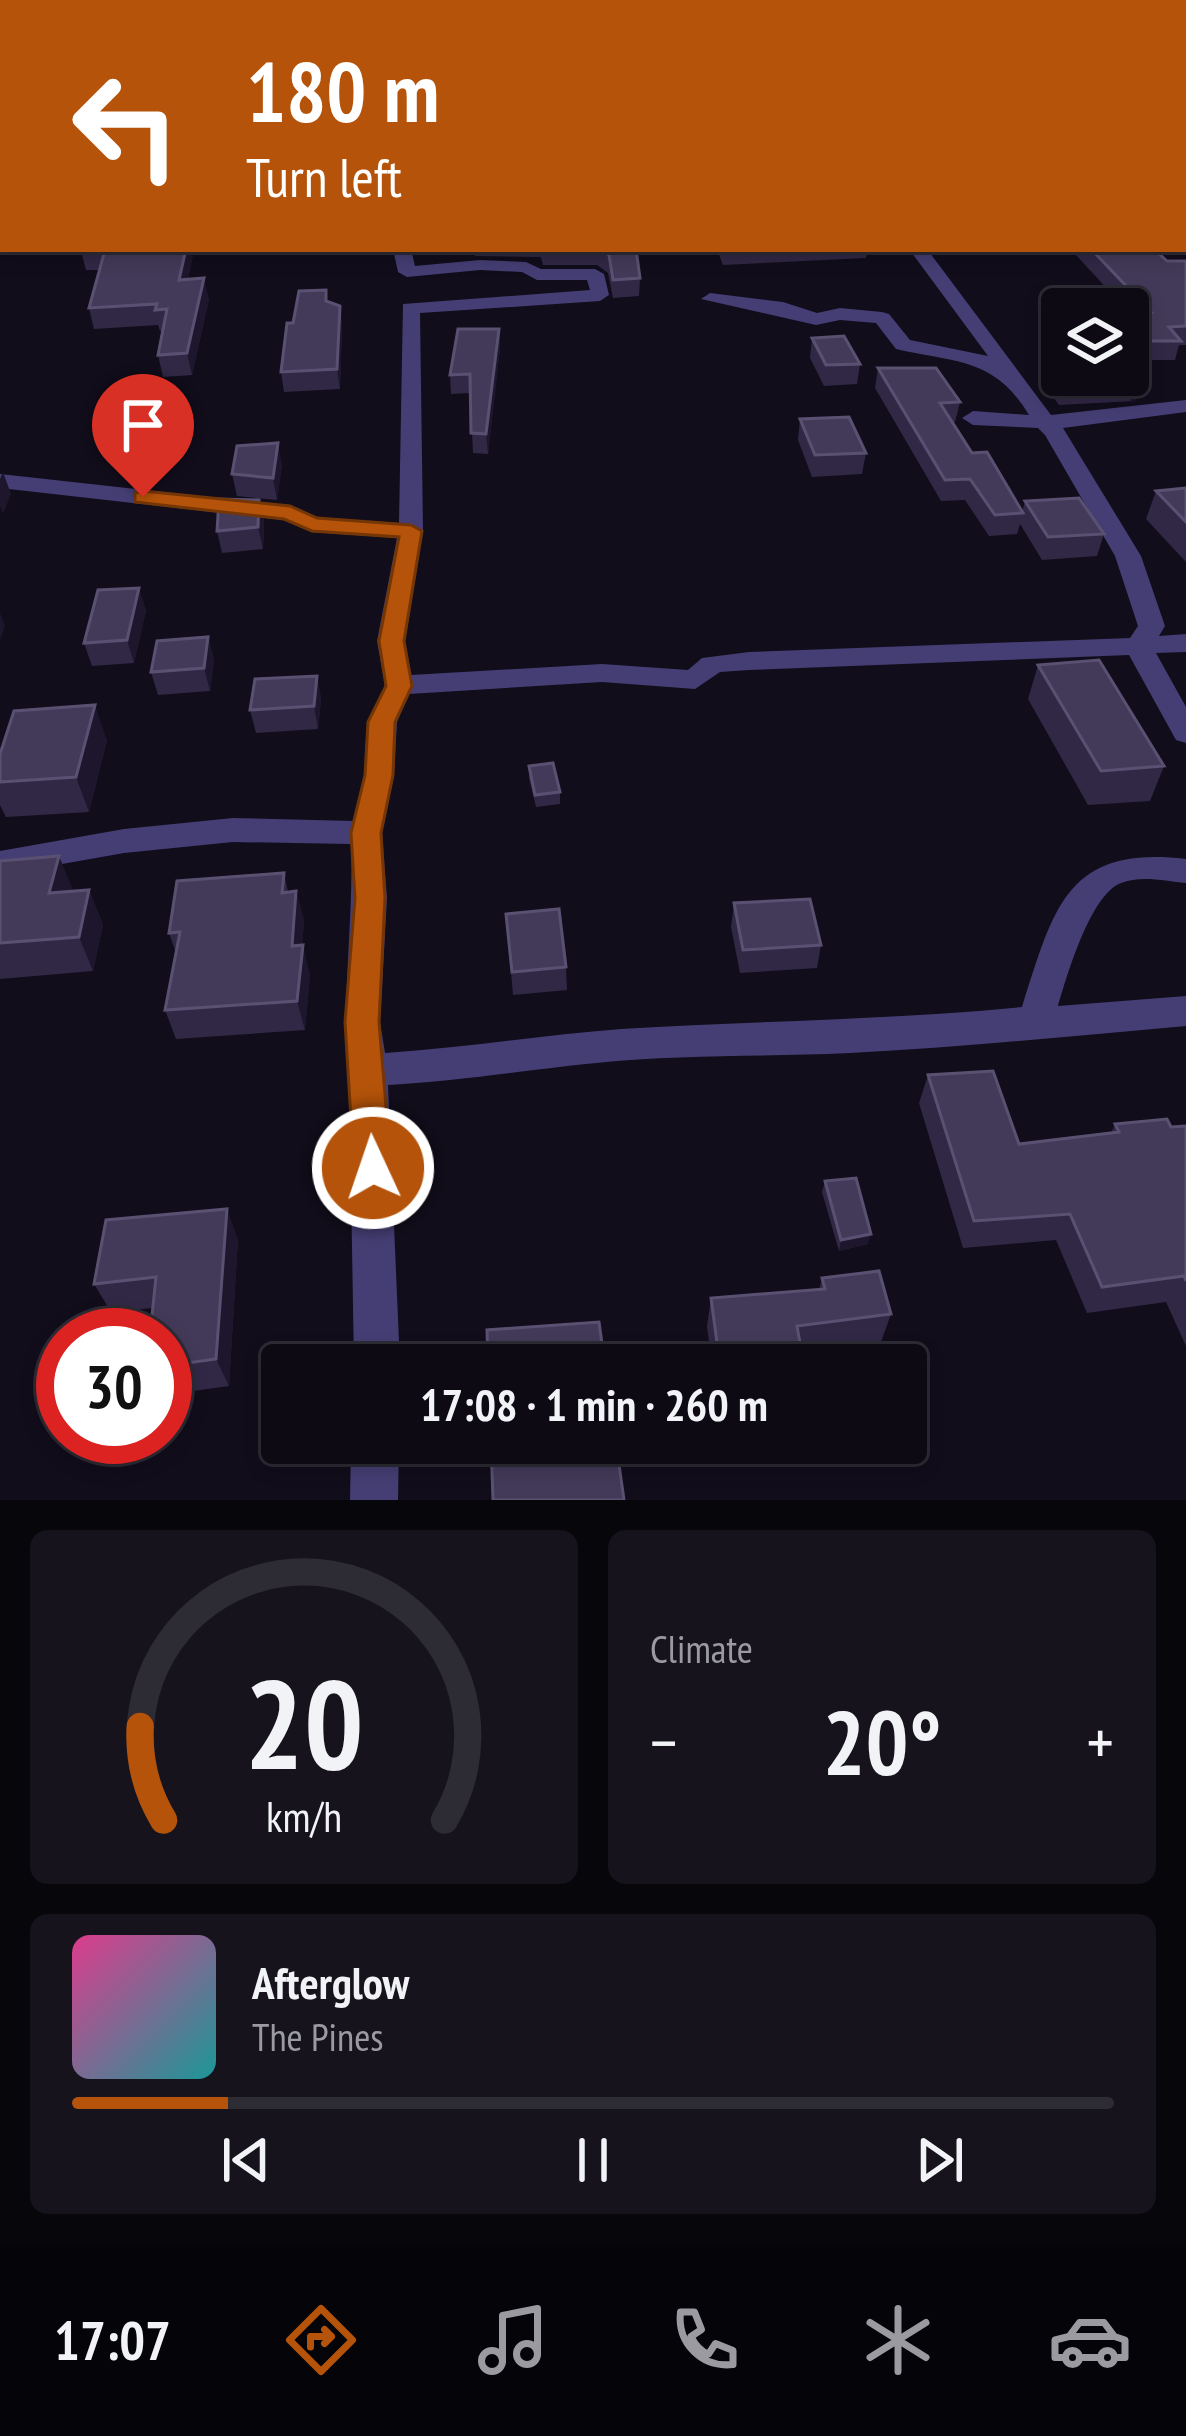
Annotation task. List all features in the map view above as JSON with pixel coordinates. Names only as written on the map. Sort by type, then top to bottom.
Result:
[{"type":"street","points":[[376,1344],[368,1070],[362,1022],[370,898],[366,833],[379,775],[382,722],[399,686],[391,641],[411,531],[410,308],[600,295],[595,274],[537,274],[526,267],[480,265],[406,272],[402,252]]},
{"type":"street","points":[[920,252],[1042,422],[1054,430],[1128,556],[1152,626],[1138,646]]},
{"type":"street","points":[[710,299],[782,308],[816,319],[840,314],[882,318],[904,345],[972,359],[1014,378]]},
{"type":"street","points":[[973,418],[1042,422],[1186,406]]},
{"type":"street","points":[[0,482],[290,513],[312,525],[411,531]]},
{"type":"street","points":[[399,686],[602,673],[675,682],[695,680],[712,664],[749,661],[1186,644]]},
{"type":"street","points":[[1138,646],[1186,733]]},
{"type":"street","points":[[0,862],[124,841],[233,830],[366,833]]},
{"type":"street","points":[[1011,1026],[1036,1022],[1045,986],[1084,892],[1113,872],[1134,866],[1186,871]]},
{"type":"street","points":[[368,1070],[488,1063],[594,1047],[731,1038],[808,1040],[1186,1011]]},
{"type":"street","points":[[374,1500],[375,1464]]},
{"type":"building","points":[[104,252],[185,252],[179,280],[204,278],[187,353],[158,355],[167,309],[155,310],[157,304],[89,308]]},
{"type":"building","points":[[604,252],[636,252],[640,278],[613,280]]},
{"type":"building","points":[[1094,252],[1157,252],[1167,261],[1186,261],[1186,326],[1169,327],[1181,341],[1149,341],[1149,288],[1128,288]]},
{"type":"building","points":[[326,290],[326,301],[340,306],[337,369],[281,372],[287,323],[293,323],[299,291]]},
{"type":"building","points":[[458,329],[499,329],[486,434],[471,433],[470,374],[450,375]]},
{"type":"building","points":[[844,336],[860,364],[826,365],[812,338]]},
{"type":"building","points":[[878,368],[936,368],[960,402],[940,403],[972,453],[987,452],[1023,513],[995,515],[970,479],[945,480]]},
{"type":"building","points":[[849,417],[866,453],[815,455],[800,419]]},
{"type":"building","points":[[278,443],[273,478],[232,474],[237,446]]},
{"type":"building","points":[[1186,488],[1186,522],[1156,491]]},
{"type":"building","points":[[1079,498],[1104,534],[1048,537],[1025,501]]},
{"type":"building","points":[[219,499],[259,500],[258,527],[217,531]]},
{"type":"building","points":[[139,588],[127,640],[84,643],[98,590]]},
{"type":"building","points":[[208,637],[204,668],[151,672],[157,641]]},
{"type":"building","points":[[1099,660],[1164,766],[1101,771],[1038,665]]},
{"type":"building","points":[[317,676],[314,706],[250,710],[255,679]]},
{"type":"building","points":[[95,705],[76,777],[0,782],[0,754],[14,711]]},
{"type":"building","points":[[553,763],[560,792],[535,795],[529,766]]},
{"type":"building","points":[[59,856],[49,893],[89,890],[79,937],[0,943],[0,861]]},
{"type":"building","points":[[284,873],[282,893],[296,891],[292,946],[303,945],[297,1001],[165,1010],[180,932],[169,933],[177,881]]},
{"type":"building","points":[[810,899],[821,945],[743,950],[734,903]]},
{"type":"building","points":[[559,909],[566,967],[512,972],[506,914]]},
{"type":"building","points":[[993,1071],[1019,1144],[1119,1132],[1115,1124],[1167,1119],[1171,1127],[1186,1126],[1186,1281],[1184,1276],[1102,1287],[1070,1214],[974,1221],[928,1075]]},
{"type":"building","points":[[856,1178],[871,1234],[841,1240],[825,1181]]},
{"type":"building","points":[[227,1209],[216,1359],[192,1362],[192,1308],[153,1308],[156,1277],[94,1284],[106,1220]]},
{"type":"building","points":[[879,1271],[891,1314],[797,1326],[800,1344],[717,1344],[711,1298],[825,1289],[822,1278]]},
{"type":"building","points":[[599,1322],[602,1344],[487,1344],[487,1330]]},
{"type":"building","points":[[492,1464],[619,1464],[624,1500],[493,1500]]},
{"type":"route","points":[[143,497],[290,513],[312,525],[411,531],[391,641],[399,686],[382,722],[379,775],[366,833],[370,898],[362,1022],[373,1168]]}]
